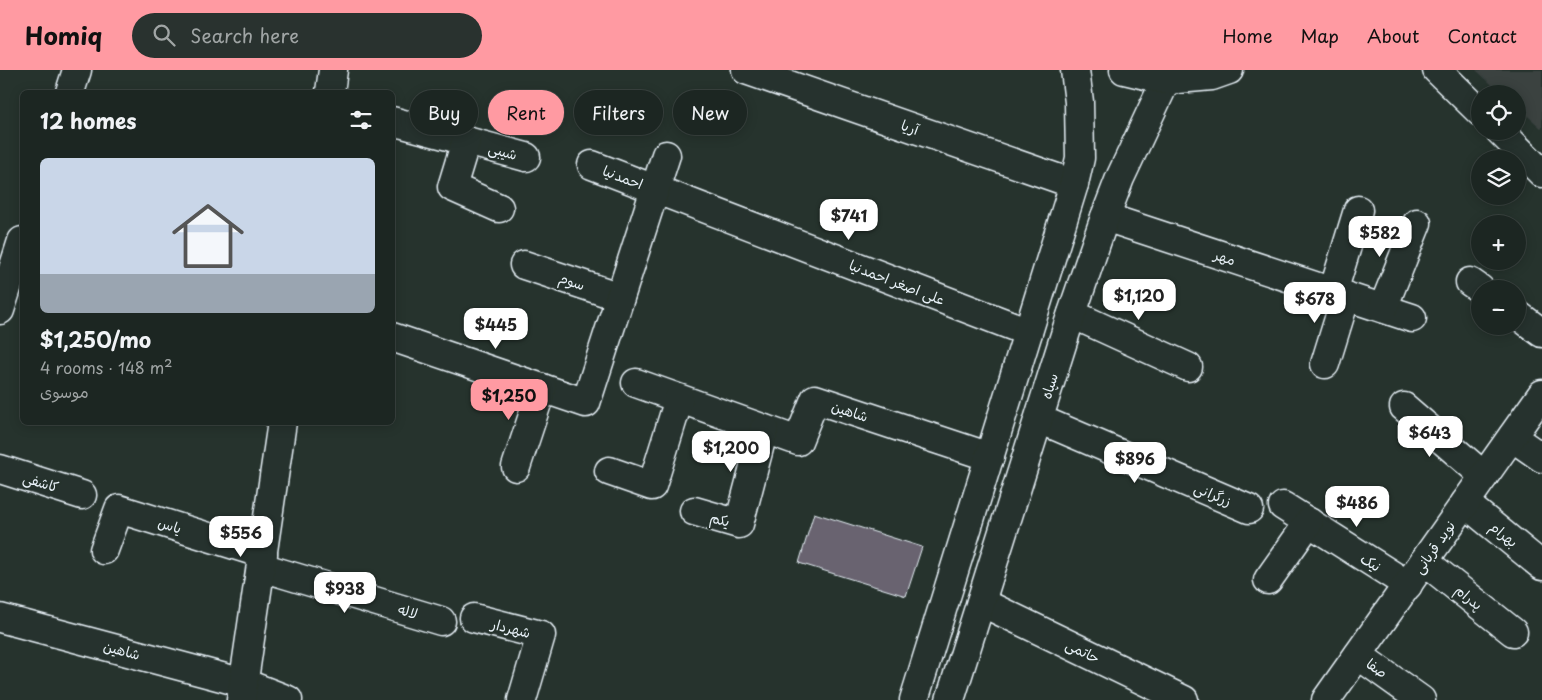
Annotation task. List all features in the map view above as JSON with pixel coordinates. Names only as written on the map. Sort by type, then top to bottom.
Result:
[{"type":"main road","points":[[71,90],[77,70]]},
{"type":"main road","points":[[330,90],[333,70]]},
{"type":"main road","name":"آریا","points":[[746,70],[1074,184]]},
{"type":"main road","points":[[914,700],[1074,184],[1080,158],[1079,102],[1075,70]]},
{"type":"main road","points":[[1124,70],[1166,80],[1212,76],[1229,70]]},
{"type":"main road","points":[[1437,70],[1471,103]]},
{"type":"main road","name":"سپاه","points":[[950,700],[1072,314],[1105,216],[1120,178],[1166,80]]},
{"type":"main road","name":"شیبی","points":[[395,122],[526,157]]},
{"type":"main road","points":[[1509,140],[1542,173]]},
{"type":"main road","points":[[466,141],[452,187],[499,208]]},
{"type":"main road","points":[[395,338],[586,402],[666,155]]},
{"type":"main road","name":"احمدنیا","points":[[592,165],[654,189]]},
{"type":"main road","name":"علی اصغر احمدنیا","points":[[654,189],[1028,332]]},
{"type":"main road","points":[[1325,364],[1358,210]]},
{"type":"main road","name":"مهر","points":[[1105,216],[1412,318]]},
{"type":"main road","points":[[1383,308],[1417,223]]},
{"type":"main road","points":[[7,298],[20,249]]},
{"type":"main road","name":"سوم","points":[[524,265],[620,297]]},
{"type":"main road","points":[[1072,314],[1188,367]]},
{"type":"main road","points":[[1526,321],[1542,333]]},
{"type":"main road","name":"شاهین","points":[[636,383],[798,441],[815,400],[990,457]]},
{"type":"main road","points":[[516,467],[542,388]]},
{"type":"main road","name":"نوید قربانی","points":[[1326,700],[1542,394]]},
{"type":"main road","points":[[609,471],[652,486],[679,399]]},
{"type":"main road","points":[[1404,407],[1484,476]]},
{"type":"main road","name":"زرگرانی","points":[[1039,419],[1249,509]]},
{"type":"main road","points":[[243,691],[282,425]]},
{"type":"main road","name":"یکم","points":[[694,512],[740,524],[764,429]]},
{"type":"main road","points":[[1512,437],[1542,458]]},
{"type":"main road","name":"کاشفی","points":[[0,469],[82,495]]},
{"type":"main road","name":"بهرام","points":[[1465,503],[1542,566]]},
{"type":"main road","name":"نیک","points":[[1283,506],[1408,585]]},
{"type":"main road","name":"یاس","points":[[104,550],[119,509],[262,560]]},
{"type":"main road","points":[[1268,580],[1309,522]]},
{"type":"main road","name":"لاله","points":[[262,560],[441,621]]},
{"type":"main road","name":"پدرام","points":[[1424,561],[1513,632]]},
{"type":"main road","name":"حاتمی","points":[[981,602],[1184,700]]},
{"type":"main road","name":"شاهین","points":[[0,618],[243,691],[288,700]]},
{"type":"main road","name":"شهردار","points":[[474,618],[541,635],[522,700]]},
{"type":"main road","name":"صفا","points":[[1358,655],[1421,700]]},
{"type":"shaded area","points":[[1476,70],[1542,70],[1542,129],[1526,114],[1526,85],[1492,85]]},
{"type":"building","points":[[814,513],[922,547],[906,596],[799,563]]}]
